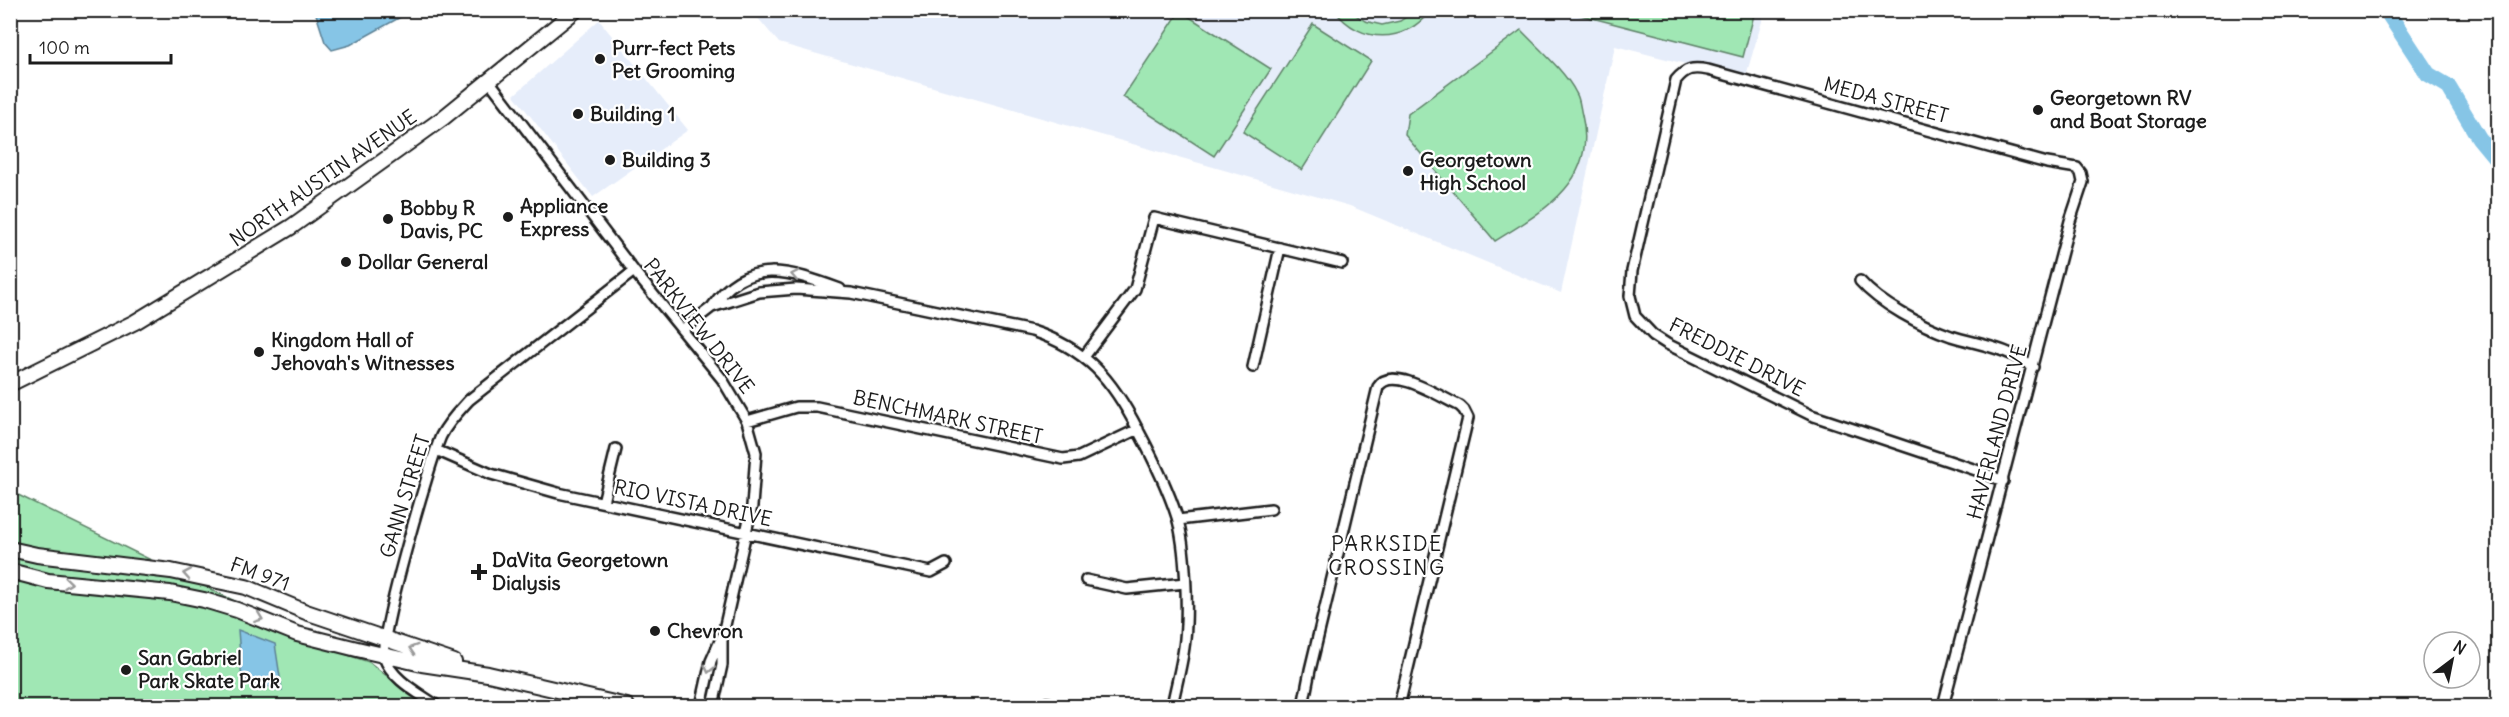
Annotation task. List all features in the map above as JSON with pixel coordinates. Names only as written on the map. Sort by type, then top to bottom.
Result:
[{"type":"main road","name":"NORTH AUSTIN AVENUE","points":[[10,384],[135,321],[291,227],[363,177],[490,82],[576,10]]},
{"type":"main road","name":"FM 971","points":[[10,549],[139,569],[171,571],[246,587],[306,612],[488,674]]},
{"type":"main road","points":[[136,590],[139,569]]},
{"type":"main road","name":"FM 971","points":[[10,571],[48,581],[204,600],[237,610],[297,634],[422,664],[488,674],[627,706]]},
{"type":"street","name":"MEDA STREET","points":[[1686,69],[1708,70],[2048,163],[2077,168]]},
{"type":"street","name":"FREDDIE DRIVE","points":[[1686,69],[1676,80],[1632,271],[1631,306],[1641,324],[1667,344],[1811,415],[2003,481]]},
{"type":"street","name":"PARKVIEW DRIVE","points":[[490,82],[634,271],[722,379],[747,420],[756,453],[752,506],[723,634],[722,665],[713,706]]},
{"type":"street","name":"HAVERLAND DRIVE","points":[[1943,706],[2070,221],[2083,182],[2081,172],[2077,168]]},
{"type":"street","points":[[1084,357],[1136,289],[1154,218],[1342,263]]},
{"type":"street","points":[[1253,367],[1280,248]]},
{"type":"street","points":[[682,330],[712,307],[730,286],[744,278],[772,270],[801,276],[850,293],[1032,331],[1053,338],[1084,357],[1116,390],[1168,491],[1178,520],[1185,583],[1185,641],[1172,706]]},
{"type":"street","name":"GANN STREET","points":[[383,655],[384,639],[424,486],[436,450],[451,421],[470,400],[634,271]]},
{"type":"street","points":[[1860,281],[1872,294],[1948,335],[2011,352],[2033,367]]},
{"type":"street","points":[[712,307],[759,292],[781,289],[850,293]]},
{"type":"street","points":[[1304,706],[1310,670],[1378,387],[1381,382],[1392,378],[1411,383],[1460,406],[1468,418],[1400,706]]},
{"type":"street","name":"BENCHMARK STREET","points":[[747,420],[796,407],[817,406],[1063,459],[1079,458],[1138,429]]},
{"type":"street","points":[[603,502],[616,449]]},
{"type":"street","name":"RIO VISTA DRIVE","points":[[436,450],[519,483],[603,502],[931,572],[946,564]]},
{"type":"street","points":[[1178,520],[1271,509]]},
{"type":"street","points":[[1086,580],[1127,589],[1185,583]]},
{"type":"street","name":"PARKVIEW DRIVE","points":[[701,706],[711,661],[723,634]]},
{"type":"street","points":[[383,655],[389,669],[437,706]]},
{"type":"street","points":[[1047,703],[1062,706]]},
{"type":"shaded area","name":"Georgetown High School","points":[[752,11],[1765,11],[1745,79],[1615,46],[1561,293],[1350,206],[779,43]]},
{"type":"shaded area","points":[[599,20],[688,130],[593,197],[514,95]]},
{"type":"green space","points":[[1180,11],[1271,69],[1214,156],[1123,97]]},
{"type":"green space","points":[[1335,11],[1350,11],[1365,21],[1382,25],[1400,21],[1415,11],[1430,11],[1408,30],[1382,36],[1357,30]]},
{"type":"green space","points":[[1565,11],[1755,11],[1743,57]]},
{"type":"green space","points":[[1313,24],[1371,61],[1302,170],[1243,132]]},
{"type":"green space","points":[[1521,30],[1558,68],[1577,95],[1585,138],[1582,158],[1563,192],[1532,218],[1495,241],[1405,135],[1408,114]]},
{"type":"green space","points":[[10,491],[339,652],[369,662],[425,706],[11,706]]},
{"type":"water","points":[[406,10],[406,14],[350,45],[332,50],[325,42],[315,11]]},
{"type":"water","points":[[238,630],[275,644],[282,690],[242,680]]},
{"type":"waterway","points":[[2386,10],[2428,74],[2448,86],[2479,138],[2498,161]]},
{"type":"place","name":"Purr-fect Pets Pet Grooming","points":[[600,59]]},
{"type":"place","name":"Georgetown RV and Boat Storage","points":[[2038,110]]},
{"type":"place","name":"Building 1","points":[[578,114]]},
{"type":"place","name":"Building 3","points":[[610,160]]},
{"type":"place","name":"Georgetown High School","points":[[1408,171]]},
{"type":"place","name":"Appliance Express","points":[[508,217]]},
{"type":"place","name":"Bobby R Davis, PC","points":[[388,219]]},
{"type":"place","name":"Dollar General","points":[[346,262]]},
{"type":"place","name":"Kingdom Hall of Jehovah's Witnesses","points":[[259,352]]},
{"type":"place","name":"DaVita Georgetown Dialysis","points":[[479,572]]},
{"type":"place","name":"Chevron","points":[[655,631]]},
{"type":"place","name":"San Gabriel Park Skate Park","points":[[126,670]]},
{"type":"district","name":"PARKSIDE CROSSING","points":[[1387,556]]}]
